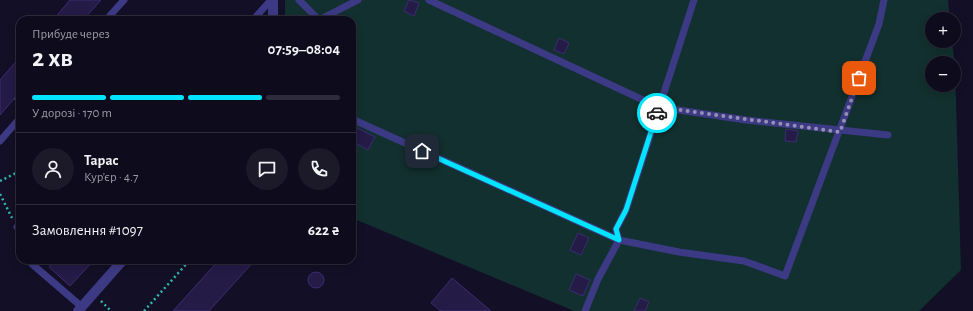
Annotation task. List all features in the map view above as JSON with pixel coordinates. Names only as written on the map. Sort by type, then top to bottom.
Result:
[{"type":"street","points":[[272,0],[273,16]]},
{"type":"street","points":[[82,310],[120,264]]},
{"type":"lane","points":[[110,16],[124,0]]},
{"type":"lane","points":[[257,16],[272,0]]},
{"type":"lane","points":[[299,0],[315,16]]},
{"type":"lane","points":[[327,16],[358,0]]},
{"type":"lane","points":[[429,0],[658,107],[840,132],[888,135]]},
{"type":"lane","points":[[585,311],[598,279],[619,240],[616,229],[626,210],[658,107],[694,0]]},
{"type":"lane","points":[[356,121],[619,240],[679,252],[744,261],[785,276],[840,132],[879,24],[884,0]]},
{"type":"lane","points":[[0,141],[16,123]]},
{"type":"lane","points":[[32,264],[82,310]]},
{"type":"path","points":[[0,181],[16,173]]},
{"type":"path","points":[[0,194],[16,225]]},
{"type":"path","points":[[144,311],[186,264]]},
{"type":"green space","points":[[285,0],[948,0],[949,12],[925,12],[925,48],[953,48],[954,56],[925,56],[925,92],[956,92],[961,270],[919,311],[574,311],[356,220],[356,16],[285,16]]},
{"type":"building","points":[[70,0],[101,0],[87,16],[56,16]]},
{"type":"building","points":[[409,0],[419,3],[414,16],[404,11]]},
{"type":"building","points":[[559,38],[569,43],[564,54],[554,50]]},
{"type":"building","points":[[16,62],[16,97],[0,115],[0,80]]},
{"type":"building","points":[[356,127],[375,137],[368,150],[356,143]]},
{"type":"building","points":[[786,129],[798,131],[796,142],[785,141]]},
{"type":"building","points":[[578,233],[589,238],[581,255],[570,250]]},
{"type":"building","points":[[52,264],[90,264],[70,286],[49,267]]},
{"type":"building","points":[[215,264],[251,264],[209,311],[173,311]]},
{"type":"building","points":[[316,272],[323,277],[324,280],[319,287],[316,288],[309,283],[308,280],[313,273]]},
{"type":"building","points":[[576,274],[590,280],[583,296],[569,290]]},
{"type":"building","points":[[452,278],[491,311],[441,311],[431,303]]},
{"type":"building","points":[[640,298],[649,302],[645,311],[634,311]]},
{"type":"way so far","points":[[657,113],[658,107],[840,132],[859,78]]},
{"type":"route","points":[[422,151],[619,240],[616,229],[626,210],[657,113]]}]
